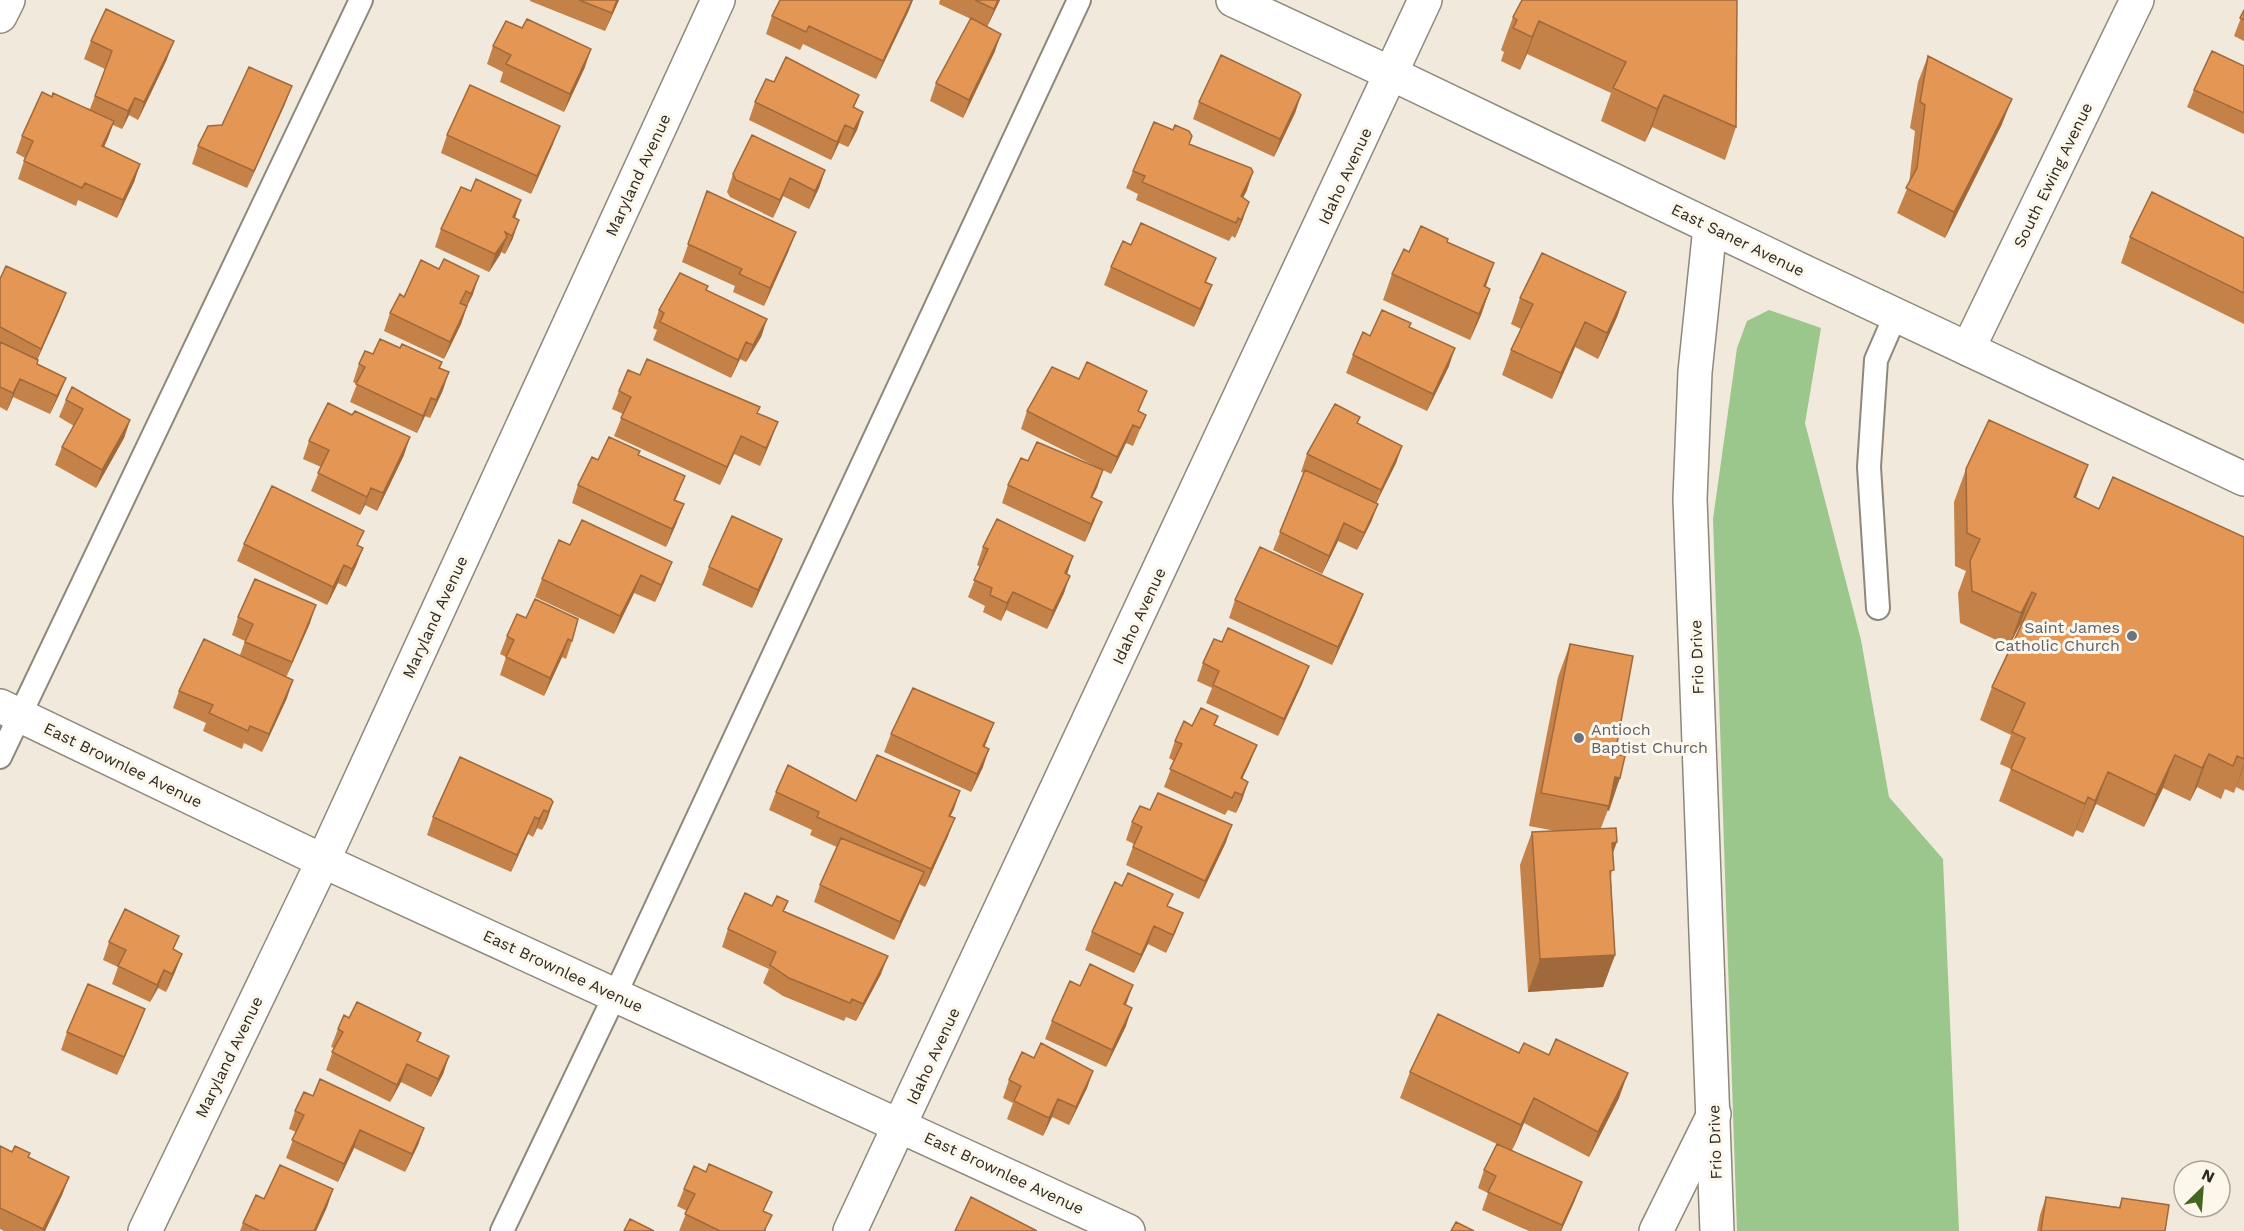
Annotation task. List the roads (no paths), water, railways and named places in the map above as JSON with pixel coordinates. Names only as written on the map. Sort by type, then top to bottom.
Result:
[{"type":"street","points":[[0,16],[8,0]]},
{"type":"street","name":"Maryland Avenue","points":[[145,1231],[323,861],[718,0]]},
{"type":"street","name":"East Saner Avenue","points":[[1233,0],[2244,479]]},
{"type":"street","name":"Idaho Avenue","points":[[850,1231],[1425,0]]},
{"type":"street","name":"South Ewing Avenue","points":[[1968,349],[2137,0]]},
{"type":"street","name":"Frio Drive","points":[[1710,227],[1695,372],[1690,499],[1717,1231]]},
{"type":"street","name":"East Brownlee Avenue","points":[[10,711],[323,861],[1128,1231]]},
{"type":"street","points":[[1656,1231],[1714,1114]]},
{"type":"lane","points":[[0,757],[10,711],[361,0]]},
{"type":"lane","points":[[502,1231],[615,995],[1079,0]]},
{"type":"lane","points":[[1878,608],[1869,467],[1876,360],[1896,314]]},
{"type":"place","name":"Saint James Catholic Church","points":[[2132,636]]},
{"type":"place","name":"Antioch Baptist Church","points":[[1579,738]]}]
